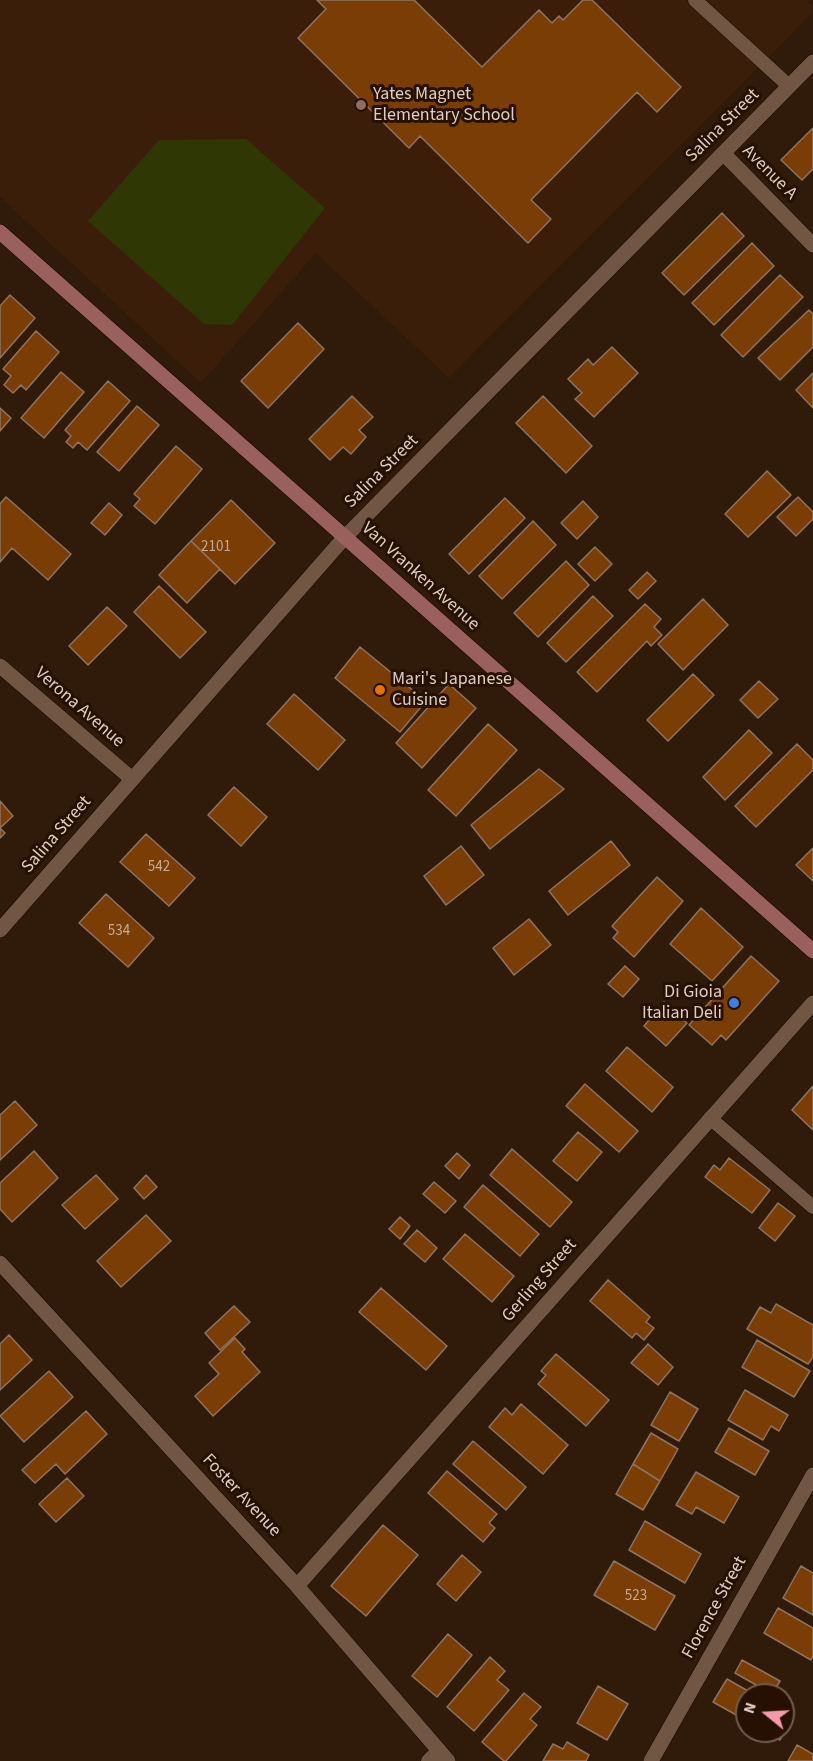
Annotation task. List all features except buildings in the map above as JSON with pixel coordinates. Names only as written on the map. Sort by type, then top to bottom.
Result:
[{"type":"street","name":"Salina Street","points":[[0,930],[345,537],[813,62]]},
{"type":"street","name":"Avenue A","points":[[723,153],[813,245]]},
{"type":"street","name":"Van Vranken Avenue","points":[[0,232],[813,951]]},
{"type":"street","name":"Verona Avenue","points":[[0,666],[132,779]]},
{"type":"street","name":"Gerling Street","points":[[297,1586],[813,1003]]},
{"type":"street","name":"Foster Avenue","points":[[0,1263],[297,1586],[438,1757]]},
{"type":"street","name":"Florence Street","points":[[651,1761],[813,1475]]},
{"type":"lane","points":[[695,0],[789,86]]},
{"type":"lane","points":[[710,1118],[813,1207]]},
{"type":"shaded area","name":"Yates Magnet Elementary School","points":[[0,0],[807,0],[813,7],[813,12],[449,378],[316,253],[201,383],[0,197]]},
{"type":"green space","points":[[246,139],[325,208],[232,325],[204,324],[88,221],[159,140]]},
{"type":"place","name":"Yates Magnet Elementary School","points":[[361,105]]},
{"type":"place","name":"Mari's Japanese Cuisine","points":[[380,690]]},
{"type":"place","name":"Di Gioia Italian Deli","points":[[734,1003]]}]
